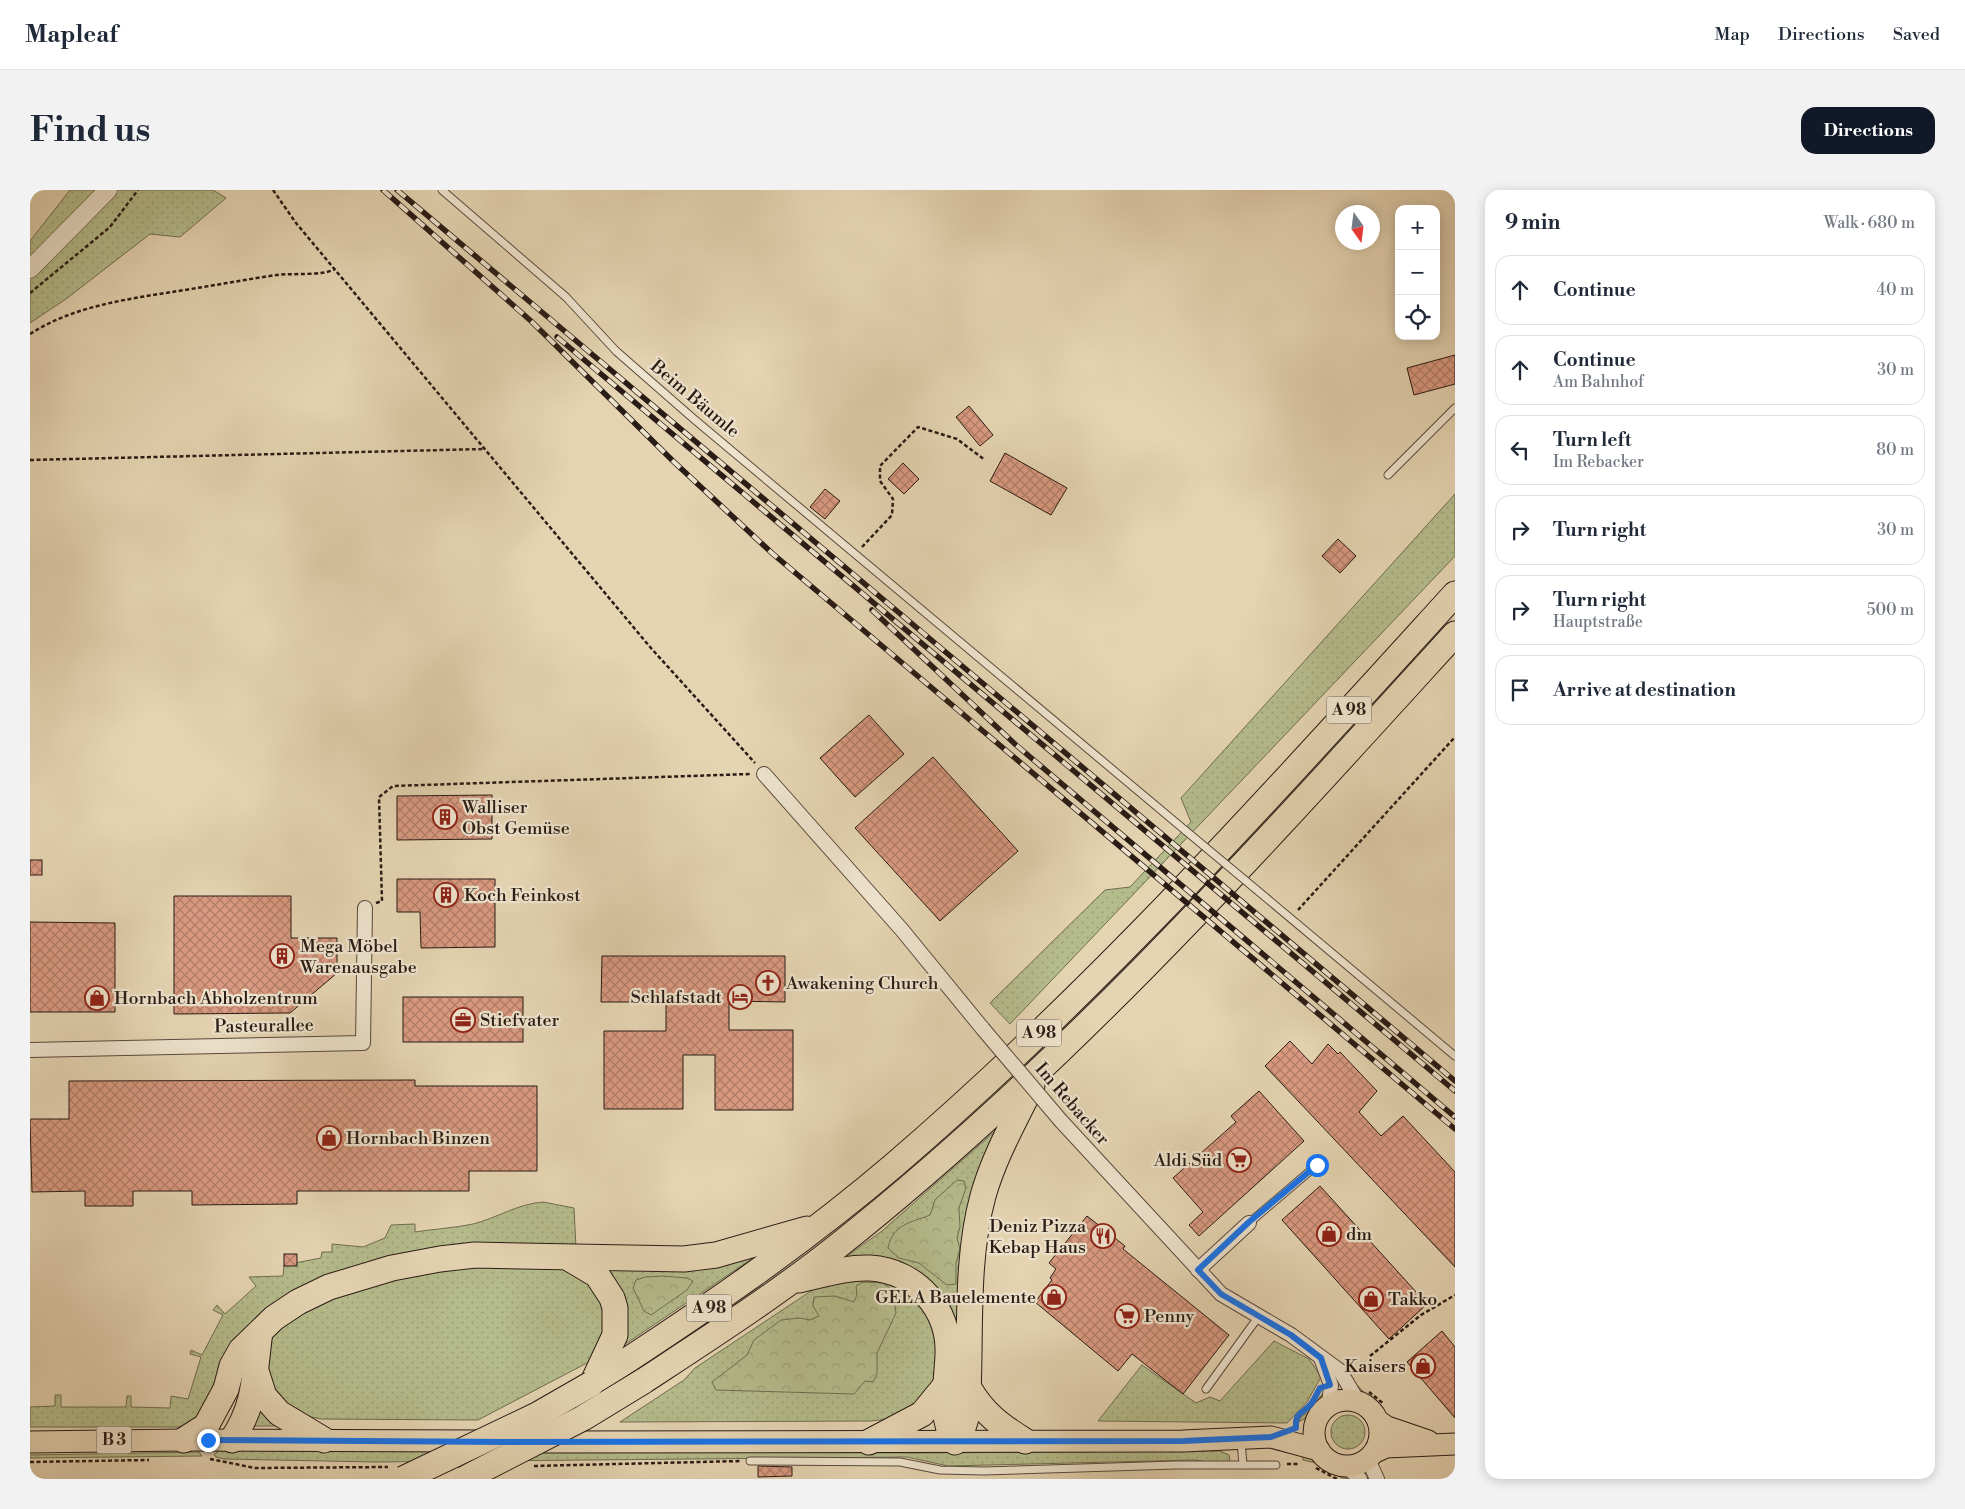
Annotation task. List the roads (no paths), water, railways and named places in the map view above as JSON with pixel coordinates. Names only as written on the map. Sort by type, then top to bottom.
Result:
[{"type":"highway","name":"A 98","points":[[403,1479],[528,1419],[591,1384],[766,1268],[891,1168],[972,1096],[1114,960],[1242,826],[1455,594]]},
{"type":"highway","name":"A 98","points":[[464,1479],[583,1418],[642,1382],[791,1282],[903,1193],[1038,1073],[1176,936],[1455,634]]},
{"type":"highway","points":[[870,1442],[922,1414],[957,1387],[974,1244],[982,1198],[993,1163],[1038,1073]]},
{"type":"highway","points":[[184,1440],[206,1426],[226,1389],[232,1366],[241,1350],[274,1318],[298,1302],[329,1287],[392,1268],[475,1255],[684,1259],[748,1247],[821,1224]]},
{"type":"highway","points":[[570,1258],[597,1275],[616,1308],[615,1335],[591,1384]]},
{"type":"highway","points":[[791,1282],[842,1270],[872,1268],[890,1272],[919,1287],[937,1308],[948,1337],[957,1387],[967,1415],[961,1434],[955,1442]]},
{"type":"highway","points":[[232,1440],[245,1419],[257,1374],[260,1332]]},
{"type":"highway","points":[[257,1374],[264,1396],[279,1413],[324,1440]]},
{"type":"highway","points":[[957,1387],[978,1404],[987,1415],[1025,1441]]},
{"type":"highway","points":[[226,1389],[229,1428],[232,1440]]},
{"type":"main road","name":"B 3","points":[[30,1442],[324,1440],[955,1442],[1241,1439],[1296,1436],[1323,1413],[1340,1402],[1359,1403]]},
{"type":"main road","points":[[1359,1403],[1372,1412],[1381,1413]]},
{"type":"main road","points":[[1312,1460],[1315,1435],[1323,1413]]},
{"type":"main road","points":[[1381,1413],[1387,1427],[1445,1444]]},
{"type":"main road","points":[[1373,1454],[1380,1437],[1381,1413]]},
{"type":"main road","points":[[1296,1436],[1312,1460]]},
{"type":"main road","points":[[1312,1460],[1331,1461],[1348,1475],[1373,1454],[1386,1447],[1411,1448],[1445,1444]]},
{"type":"street","points":[[30,269],[108,190]]},
{"type":"street","name":"Im Rebacker","points":[[764,774],[902,930],[1061,1121],[1198,1270],[1221,1294],[1291,1335],[1340,1371],[1359,1403]]},
{"type":"street","name":"Pasteurallee","points":[[30,1050],[363,1043],[365,908]]},
{"type":"street","points":[[1198,1270],[1249,1222]]},
{"type":"street","points":[[1321,1358],[1330,1385],[1323,1413]]},
{"type":"street","points":[[1373,1454],[1371,1466],[1378,1479]]},
{"type":"lane","name":"Beim Bäumle","points":[[442,190],[566,297],[616,351],[1455,1056]]},
{"type":"lane","points":[[1388,475],[1455,408]]},
{"type":"lane","points":[[1249,1222],[1317,1165]]},
{"type":"lane","points":[[1206,1389],[1259,1316]]},
{"type":"lane","points":[[1241,1439],[1243,1466]]},
{"type":"lane","points":[[750,1461],[900,1462],[940,1470],[984,1471],[1176,1464],[1276,1465]]},
{"type":"railway","points":[[383,190],[531,321],[674,462],[773,554],[1455,1129]]},
{"type":"railway","points":[[397,190],[1455,1081]]},
{"type":"railway","points":[[557,337],[1455,1091]]},
{"type":"railway","points":[[872,610],[1016,745],[1455,1117]]},
{"type":"place","name":"Walliser Obst Gemüse","points":[[445,817]]},
{"type":"place","name":"Koch Feinkost","points":[[446,895]]},
{"type":"place","name":"Mega Möbel Warenausgabe","points":[[282,956]]},
{"type":"place","name":"Awakening Church","points":[[768,983]]},
{"type":"place","name":"Schlafstadt","points":[[740,997]]},
{"type":"place","name":"Hornbach Abholzentrum","points":[[97,998]]},
{"type":"place","name":"Stiefvater","points":[[463,1020]]},
{"type":"place","name":"Hornbach Binzen","points":[[329,1138]]},
{"type":"place","name":"Aldi Süd","points":[[1239,1160]]},
{"type":"place","name":"dm","points":[[1329,1234]]},
{"type":"place","name":"Deniz Pizza Kebap Haus","points":[[1103,1236]]},
{"type":"place","name":"GELA Bauelemente","points":[[1054,1297]]},
{"type":"place","name":"Takko","points":[[1371,1299]]},
{"type":"place","name":"Penny","points":[[1127,1316]]},
{"type":"place","name":"Kaisers","points":[[1423,1366]]}]
